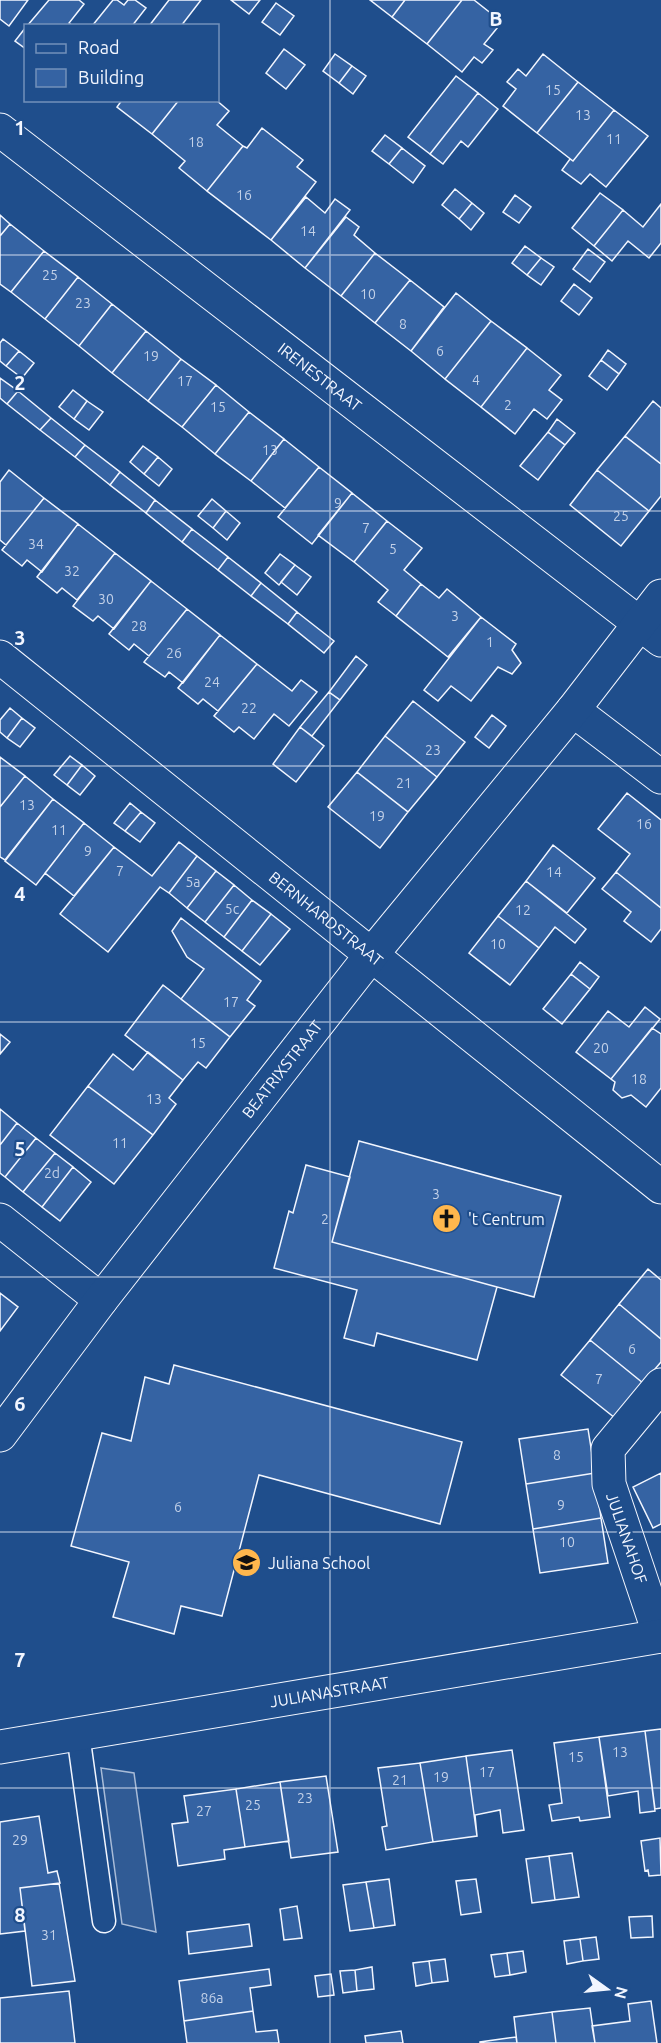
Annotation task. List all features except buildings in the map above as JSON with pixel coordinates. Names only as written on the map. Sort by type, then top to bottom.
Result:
[{"type":"street","name":"IRENESTRAAT","points":[[0,130],[650,632]]},
{"type":"street","name":"BEATRIXSTRAAT","points":[[0,1435],[101,1300],[372,954],[573,710],[650,632],[661,596]]},
{"type":"street","name":"BERNHARDSTRAAT","points":[[0,657],[658,1179]]},
{"type":"street","points":[[573,710],[661,777]]},
{"type":"street","points":[[0,1221],[101,1300]]},
{"type":"street","name":"JULIANAHOF","points":[[661,1385],[608,1449],[609,1484],[661,1636]]},
{"type":"street","name":"JULIANASTRAAT","points":[[0,1747],[661,1636]]},
{"type":"lane","points":[[78,1734],[104,1922]]},
{"type":"shaded area","points":[[101,1768],[134,1773],[156,1932],[122,1924]]},
{"type":"place","name":"'t Centrum","points":[[447,1219]]},
{"type":"place","name":"Juliana School","points":[[247,1563]]}]
